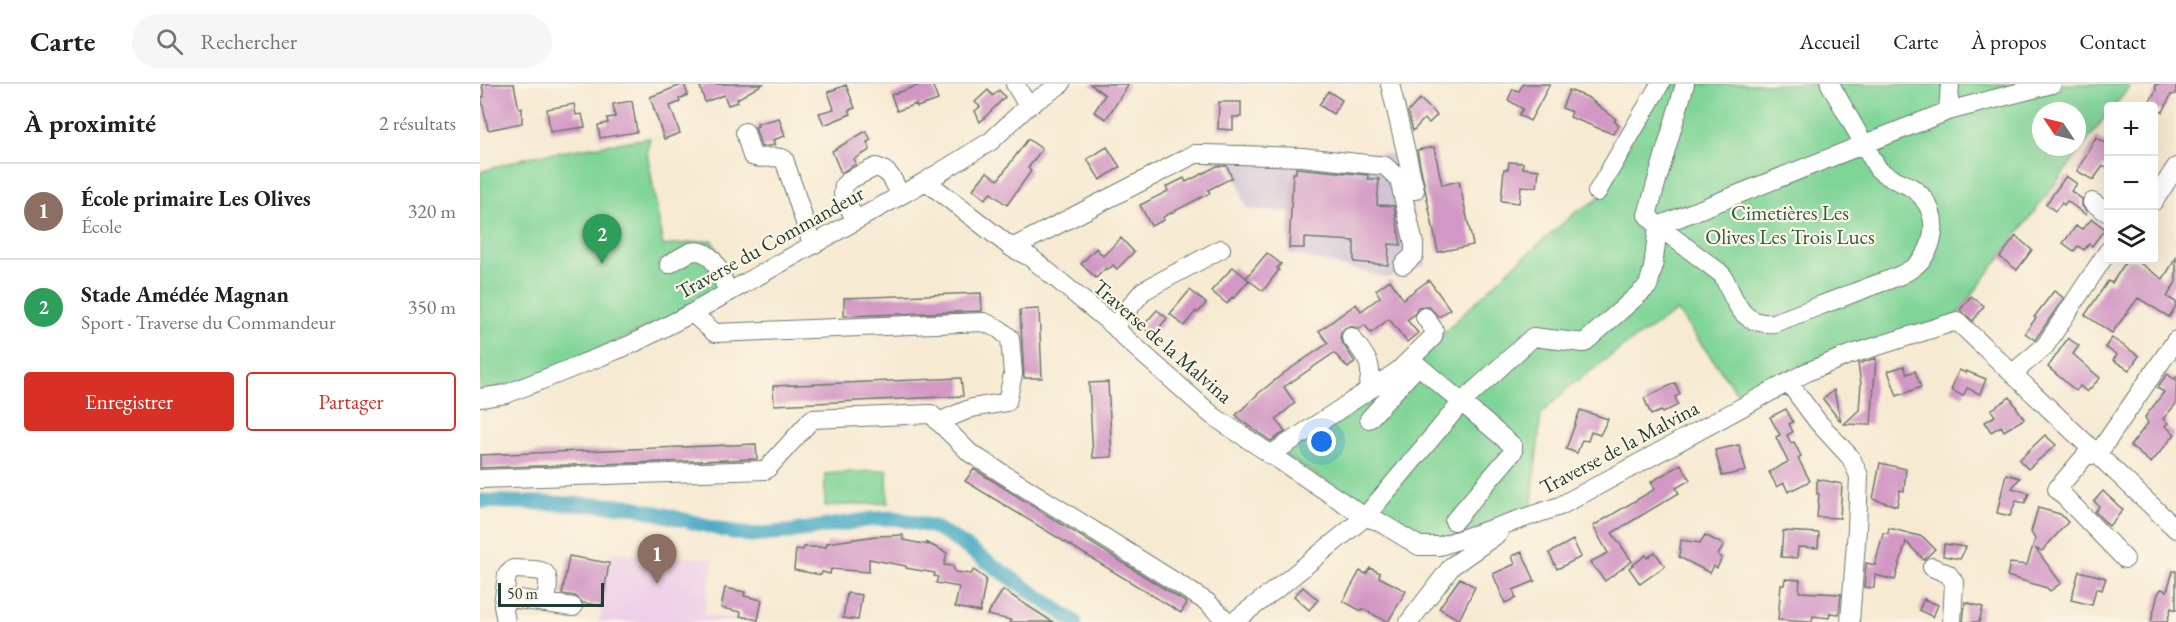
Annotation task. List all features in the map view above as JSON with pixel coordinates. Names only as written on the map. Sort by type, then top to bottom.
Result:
[{"type":"street","points":[[1015,84],[1029,106]]},
{"type":"street","name":"Traverse du Commandeur","points":[[480,398],[506,394],[632,344],[692,313],[926,181],[991,141],[1029,106],[1061,84]]},
{"type":"street","points":[[1390,84],[1414,190]]},
{"type":"street","points":[[1597,192],[1660,84]]},
{"type":"street","points":[[1685,84],[1647,215],[1719,272],[1742,313],[1764,324],[1774,323],[1904,274],[1916,266],[1929,247],[1933,236],[1933,215],[1918,192],[1888,178],[1878,169],[1830,84]]},
{"type":"street","points":[[1948,111],[1950,84]]},
{"type":"street","points":[[1658,226],[1948,111],[2052,84]]},
{"type":"street","points":[[745,132],[752,156],[758,159],[777,156],[784,159],[812,244]]},
{"type":"street","points":[[1012,248],[1195,154],[1302,157],[1385,165],[1399,179],[1414,244],[1414,255],[1403,265]]},
{"type":"street","points":[[855,220],[843,194],[843,185],[851,179],[876,167],[884,169],[890,174],[900,195]]},
{"type":"street","points":[[2158,195],[2176,167]]},
{"type":"street","name":"Traverse de la Malvina","points":[[926,181],[1012,248],[1030,257],[1114,326],[1124,338],[1213,416],[1365,517],[1378,521],[1419,546],[1440,546],[1560,506],[1807,372],[1846,356],[1957,321],[2017,370],[2097,455],[2176,529]]},
{"type":"street","points":[[2092,202],[2104,210]]},
{"type":"street","points":[[1233,622],[1365,517],[1461,403],[1533,337],[1584,343],[1648,286],[1653,268],[1658,226]]},
{"type":"street","points":[[1114,326],[1143,291],[1221,249]]},
{"type":"street","points":[[669,264],[691,252],[701,252],[713,259],[728,292]]},
{"type":"street","points":[[2017,370],[2045,346],[2104,258]]},
{"type":"street","points":[[2017,370],[2042,362],[2059,344],[2112,264]]},
{"type":"street","points":[[692,313],[715,333],[984,322],[999,329],[1010,338],[1013,374],[1007,402],[972,408],[939,422]]},
{"type":"street","points":[[1270,455],[1398,370],[1433,337],[1434,330],[1425,317]]},
{"type":"street","points":[[1351,337],[1368,360],[1371,377],[1366,392]]},
{"type":"street","points":[[2125,559],[2057,489],[2086,455],[2097,455],[2176,340]]},
{"type":"street","points":[[1369,419],[1418,368],[1513,446],[1514,450],[1454,521]]},
{"type":"street","points":[[1789,382],[1818,422],[1851,458],[1859,476],[1850,622]]},
{"type":"street","points":[[480,479],[766,470],[812,419],[931,414],[969,453],[1207,602],[1228,622]]},
{"type":"street","points":[[1410,622],[1452,566],[1518,520]]},
{"type":"street","points":[[1932,567],[1948,574],[1954,582],[1952,622]]},
{"type":"street","points":[[546,603],[549,579],[547,574],[539,570],[513,569],[507,574],[504,610],[546,603],[573,607]]},
{"type":"shaded area","points":[[1206,142],[1399,155],[1426,265],[1388,278],[1289,253],[1290,212],[1247,209],[1231,163],[1206,160]]},
{"type":"shaded area","points":[[612,552],[714,559],[704,614],[748,622],[599,622]]},
{"type":"green space","name":"Cimetières Les Olives Les Trois Lucs","points":[[1664,84],[2132,84],[2117,102],[2104,102],[2104,118],[2086,142],[2086,102],[2032,102],[2032,156],[2076,156],[1957,315],[1741,398],[1677,311],[1624,346],[1569,387],[1541,414],[1531,509],[1441,543],[1419,540],[1279,452],[1400,375],[1508,271],[1577,211],[1596,201]]},
{"type":"green space","points":[[650,138],[647,151],[663,246],[712,240],[733,283],[679,314],[545,373],[500,388],[480,391],[480,172],[528,157]]},
{"type":"green space","points":[[887,470],[888,503],[825,506],[825,474]]},
{"type":"building","points":[[482,84],[514,84],[519,109],[522,108],[522,123],[488,130],[481,97],[484,97]]},
{"type":"building","points":[[684,84],[688,95],[679,99],[680,102],[670,106],[680,133],[664,139],[650,97]]},
{"type":"building","points":[[709,84],[763,84],[737,99],[738,102],[728,105],[724,95],[705,102],[700,87]]},
{"type":"building","points":[[922,84],[932,84],[938,100],[917,107],[916,104],[897,111],[891,95]]},
{"type":"building","points":[[1090,84],[1129,84],[1106,119],[1094,112],[1105,95]]},
{"type":"building","points":[[1523,84],[1550,84],[1530,121],[1519,115],[1523,109],[1508,100],[1513,89],[1519,91]]},
{"type":"building","points":[[2155,84],[2176,84],[2176,94],[2171,95],[2163,112],[2158,110],[2158,102],[2149,102],[2156,90]]},
{"type":"building","points":[[846,85],[855,108],[849,110],[851,114],[824,125],[819,113],[834,109],[828,92]]},
{"type":"building","points":[[988,90],[993,96],[999,90],[1005,97],[980,122],[975,111],[980,107],[975,102]]},
{"type":"building","points":[[1569,90],[1587,97],[1616,119],[1614,121],[1619,125],[1613,134],[1570,117],[1572,112],[1562,108]]},
{"type":"building","points":[[1328,91],[1342,100],[1333,114],[1319,105]]},
{"type":"building","points":[[1420,99],[1437,115],[1429,123],[1424,119],[1413,131],[1408,112]]},
{"type":"building","points":[[632,101],[637,132],[600,138],[598,125],[608,123],[607,118],[615,117],[613,104]]},
{"type":"building","points":[[1219,102],[1241,102],[1241,117],[1233,117],[1233,130],[1218,129]]},
{"type":"building","points":[[574,104],[576,115],[582,114],[585,127],[550,132],[547,109]]},
{"type":"building","points":[[779,118],[785,136],[773,140],[775,145],[761,147],[755,127],[758,126],[757,124]]},
{"type":"building","points":[[866,131],[871,140],[867,142],[870,150],[854,159],[856,164],[841,173],[832,151]]},
{"type":"building","points":[[2096,137],[2104,142],[2104,166],[2093,180],[2077,171]]},
{"type":"building","points":[[1028,139],[1042,149],[1028,168],[1031,171],[1007,205],[991,193],[985,199],[973,189],[987,172],[998,180]]},
{"type":"building","points":[[1107,147],[1120,167],[1100,180],[1087,159]]},
{"type":"building","points":[[1434,147],[1442,185],[1459,181],[1473,245],[1438,252],[1417,150]]},
{"type":"building","points":[[1509,162],[1523,163],[1523,168],[1539,170],[1537,187],[1521,186],[1519,203],[1501,201],[1504,169],[1508,169]]},
{"type":"building","points":[[1217,166],[1227,166],[1232,178],[1208,190],[1210,193],[1163,217],[1164,220],[1151,226],[1140,205],[1168,191],[1166,187],[1184,178],[1186,182]]},
{"type":"building","points":[[1296,168],[1368,175],[1368,179],[1379,179],[1377,205],[1394,206],[1401,245],[1389,244],[1388,265],[1354,262],[1354,241],[1304,238],[1304,248],[1289,248],[1293,173],[1296,173]]},
{"type":"building","points":[[2066,176],[2077,184],[2071,191],[2082,199],[2086,215],[2067,201],[2055,211],[2046,204]]},
{"type":"building","points":[[2092,219],[2104,230],[2092,246],[2089,244],[2084,250],[2078,246],[2074,251],[2063,243],[2076,226],[2082,229]]},
{"type":"building","points":[[2016,236],[2032,250],[2017,270],[2000,257]]},
{"type":"building","points":[[1121,238],[1134,252],[1117,269],[1113,265],[1108,270],[1106,268],[1096,278],[1081,264],[1096,248],[1103,256]]},
{"type":"building","points":[[1267,253],[1281,264],[1263,291],[1246,278]]},
{"type":"building","points":[[2176,258],[2176,282],[2167,297],[2176,302],[2176,306],[2169,317],[2138,298],[2112,333],[2085,315],[2108,281],[2112,283],[2124,264],[2141,264],[2163,279]]},
{"type":"building","points":[[1233,267],[1249,280],[1227,304],[1211,291]]},
{"type":"building","points":[[1390,280],[1403,299],[1429,280],[1450,309],[1439,317],[1429,307],[1418,308],[1407,320],[1418,333],[1407,342],[1389,319],[1371,333],[1365,325],[1359,329],[1350,326],[1345,328],[1341,332],[1340,339],[1355,362],[1348,368],[1334,353],[1284,387],[1295,403],[1276,419],[1285,432],[1271,441],[1236,415],[1284,373],[1328,343],[1319,331],[1356,304],[1361,311],[1380,297],[1376,290]]},
{"type":"building","points":[[1190,290],[1206,303],[1184,326],[1170,314]]},
{"type":"building","points":[[2054,291],[2064,298],[2035,340],[2025,333]]},
{"type":"building","points":[[981,293],[982,311],[844,316],[844,298]]},
{"type":"building","points":[[1971,296],[1984,306],[1973,321],[1960,310]]},
{"type":"building","points":[[1039,309],[1042,378],[1024,378],[1020,310]]},
{"type":"building","points":[[1157,310],[1167,318],[1153,336],[1142,327]]},
{"type":"building","points":[[2068,338],[2079,346],[2073,354],[2100,378],[2087,392],[2080,386],[2076,391],[2048,367]]},
{"type":"building","points":[[2112,338],[2139,356],[2129,370],[2113,360],[2117,355],[2105,347]]},
{"type":"building","points":[[1876,358],[1871,425],[1844,424],[1859,410],[1861,384],[1858,364]]},
{"type":"building","points":[[1904,366],[1907,374],[1915,371],[1921,387],[1897,396],[1888,371]]},
{"type":"building","points":[[1959,370],[1986,379],[1980,394],[1967,388],[1963,396],[1951,390]]},
{"type":"building","points":[[2167,374],[2174,379],[2176,377],[2176,404],[2163,419],[2168,423],[2165,426],[2175,434],[2151,463],[2130,446],[2148,423],[2145,417],[2164,392],[2157,388]]},
{"type":"building","points":[[961,378],[963,396],[774,405],[773,386]]},
{"type":"building","points":[[1108,382],[1112,457],[1093,458],[1089,383]]},
{"type":"building","points":[[1675,383],[1680,394],[1675,397],[1678,405],[1662,413],[1661,411],[1651,415],[1644,398]]},
{"type":"building","points":[[1834,390],[1841,422],[1823,399]]},
{"type":"building","points":[[2010,397],[2024,419],[2004,431],[2001,426],[1991,432],[1985,422],[1995,416],[1991,410]]},
{"type":"building","points":[[1786,409],[1793,422],[1789,424],[1793,432],[1787,435],[1791,443],[1794,442],[1801,456],[1798,458],[1810,481],[1788,492],[1784,483],[1777,487],[1769,472],[1788,462],[1776,437],[1780,435],[1770,417]]},
{"type":"building","points":[[1580,410],[1608,419],[1600,435],[1591,432],[1588,441],[1582,440],[1577,453],[1566,449]]},
{"type":"building","points":[[2045,435],[2056,445],[2028,469],[2019,460]]},
{"type":"building","points":[[756,444],[757,459],[480,468],[480,455]]},
{"type":"building","points":[[1739,445],[1746,471],[1722,476],[1715,450]]},
{"type":"building","points":[[1880,463],[1906,469],[1904,491],[1900,490],[1897,506],[1873,499]]},
{"type":"building","points":[[1681,464],[1690,480],[1676,488],[1679,493],[1612,533],[1632,561],[1605,581],[1590,562],[1608,553],[1593,526],[1655,489],[1651,482]]},
{"type":"building","points":[[974,469],[1187,603],[1181,613],[965,481]]},
{"type":"building","points":[[2006,474],[2020,478],[2012,488],[2029,493],[2025,503],[2016,501],[2010,516],[1997,513]]},
{"type":"building","points":[[1817,479],[1842,484],[1840,518],[1817,517],[1819,494],[1817,494]]},
{"type":"building","points":[[2103,491],[2123,510],[2109,526],[2095,512],[2099,506],[2094,501]]},
{"type":"building","points":[[2038,508],[2060,514],[2068,522],[2042,551],[2036,549],[2061,583],[2050,591],[2047,588],[2007,576],[2010,563],[2027,565],[2035,539],[2031,532]]},
{"type":"building","points":[[1889,528],[1923,537],[1935,549],[1924,560],[1906,542],[1895,580],[1875,575],[1874,588],[1864,587],[1866,563],[1875,565],[1883,533],[1888,533]]},
{"type":"building","points":[[1783,531],[1819,533],[1818,548],[1798,547],[1797,558],[1781,557]]},
{"type":"building","points":[[903,535],[903,540],[928,545],[927,543],[947,553],[944,565],[953,566],[955,572],[971,574],[974,570],[986,579],[980,612],[955,607],[959,587],[936,583],[938,577],[934,576],[935,573],[906,568],[906,566],[869,559],[869,572],[831,569],[830,574],[822,572],[821,575],[794,570],[796,549],[826,547],[827,543],[876,536]]},
{"type":"building","points":[[1705,535],[1724,545],[1718,555],[1722,558],[1717,568],[1714,566],[1710,573],[1679,557],[1681,540],[1700,543]]},
{"type":"building","points":[[1573,540],[1581,557],[1557,569],[1549,553]]},
{"type":"building","points":[[1944,544],[1966,547],[1960,559],[1943,556]]},
{"type":"building","points":[[1522,552],[1535,581],[1513,590],[1516,598],[1505,603],[1493,574],[1515,564],[1512,556]]},
{"type":"building","points":[[1655,552],[1665,566],[1640,584],[1629,568],[1646,555],[1647,558]]},
{"type":"building","points":[[569,556],[609,563],[602,606],[583,603],[575,596],[562,594]]},
{"type":"building","points":[[1370,568],[1380,573],[1379,577],[1406,591],[1388,622],[1343,601],[1360,571],[1366,574]]},
{"type":"building","points":[[2079,571],[2106,578],[2102,590],[2096,588],[2092,605],[2071,600]]},
{"type":"building","points":[[2173,571],[2176,571],[2176,610],[2171,608],[2167,622],[2151,622],[2158,594],[2161,589],[2167,591]]},
{"type":"building","points":[[1460,578],[1475,587],[1459,620],[1439,608]]},
{"type":"building","points":[[1785,579],[1800,580],[1799,592],[1841,594],[1839,614],[1830,613],[1829,618],[1813,616],[1812,622],[1778,620],[1781,585],[1784,585]]},
{"type":"building","points":[[1303,587],[1318,600],[1309,610],[1294,596]]},
{"type":"building","points":[[725,588],[745,592],[744,596],[762,600],[758,620],[740,616],[741,612],[721,608]]},
{"type":"building","points":[[1003,590],[1053,622],[1010,622],[1011,620],[987,615]]},
{"type":"building","points":[[847,593],[862,595],[858,620],[843,618]]},
{"type":"building","points":[[1924,599],[1938,605],[1933,617],[1919,610]]},
{"type":"building","points":[[1965,602],[1983,607],[1979,622],[1963,622]]},
{"type":"waterway","points":[[480,501],[629,506],[751,535],[895,518],[934,527],[1075,622]]},
{"type":"place","name":"Stade Amédée Magnan","points":[[602,264]]},
{"type":"place","name":"École primaire Les Olives","points":[[657,584]]}]
